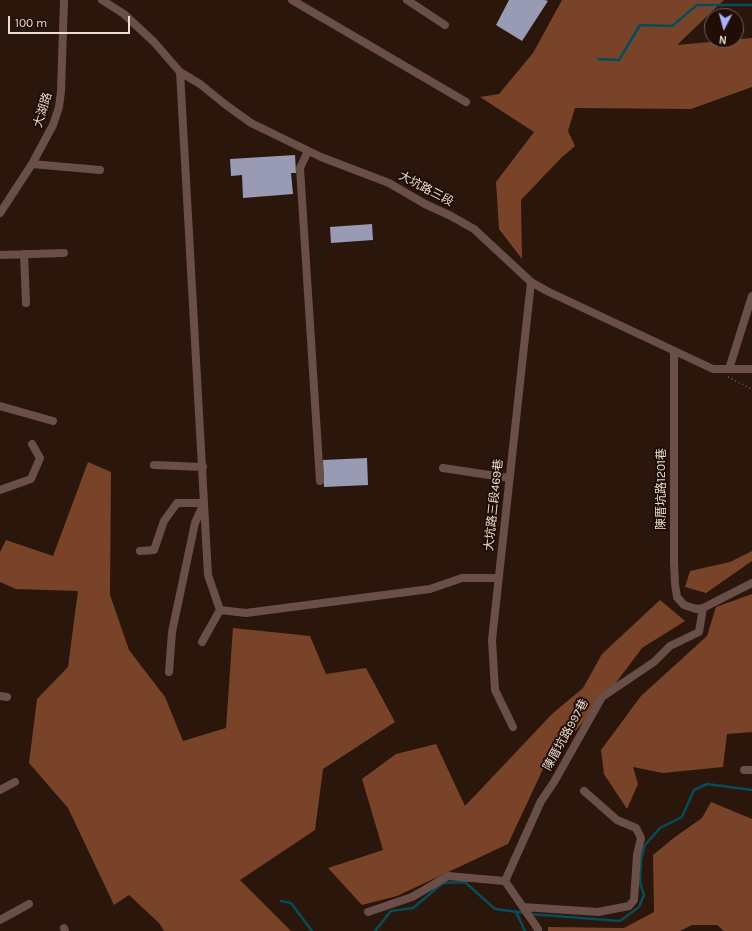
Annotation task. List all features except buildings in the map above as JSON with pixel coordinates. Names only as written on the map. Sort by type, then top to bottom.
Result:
[{"type":"street","name":"大湖路","points":[[0,214],[32,164],[53,125],[59,107],[61,91],[64,0]]},
{"type":"street","name":"大坑路三段","points":[[102,0],[124,14],[154,42],[180,72],[200,84],[251,123],[308,151],[389,183],[425,204],[474,229],[531,282],[553,294],[712,369],[727,372],[752,369]]},
{"type":"street","points":[[292,0],[466,102]]},
{"type":"street","points":[[407,0],[445,25]]},
{"type":"street","points":[[180,72],[208,575],[220,610],[202,642]]},
{"type":"street","points":[[308,151],[300,168],[320,481]]},
{"type":"street","points":[[32,164],[100,170]]},
{"type":"street","points":[[0,255],[64,253]]},
{"type":"street","points":[[24,254],[26,303]]},
{"type":"street","name":"大坑路三段469巷","points":[[513,727],[496,690],[492,640],[531,282]]},
{"type":"street","points":[[727,372],[749,318],[752,296]]},
{"type":"street","name":"陳厝坑路1201巷","points":[[674,351],[675,584],[677,597],[684,605],[696,609],[703,608]]},
{"type":"street","points":[[0,406],[53,421]]},
{"type":"street","points":[[0,490],[31,479],[40,458],[32,444]]},
{"type":"street","points":[[154,465],[202,467]]},
{"type":"street","points":[[443,468],[509,478]]},
{"type":"street","points":[[140,551],[154,550],[164,521],[178,503],[204,503]]},
{"type":"street","points":[[169,672],[173,624],[195,523],[204,503]]},
{"type":"street","points":[[220,610],[246,613],[430,589],[462,578],[498,578]]},
{"type":"street","points":[[703,608],[752,583]]},
{"type":"street","name":"陳厝坑路997巷","points":[[505,881],[541,801],[554,782],[602,697],[654,662],[670,646],[699,632],[703,608]]},
{"type":"street","points":[[0,790],[15,782]]},
{"type":"street","points":[[526,911],[598,912],[629,906],[634,900],[637,855],[641,838],[636,828],[617,820],[584,791]]},
{"type":"street","points":[[368,912],[412,897],[448,876],[505,881],[538,928],[538,931]]},
{"type":"street","points":[[0,920],[29,904]]},
{"type":"path","points":[[727,372],[752,389]]},
{"type":"shaded area","points":[[562,0],[724,0],[716,8],[704,8],[704,19],[677,45],[704,42],[704,48],[744,48],[744,39],[752,38],[752,87],[691,109],[575,108],[568,131],[575,146],[561,158],[521,200],[522,259],[499,229],[496,182],[534,132],[480,97],[499,94],[533,53]]},
{"type":"shaded area","points":[[88,462],[111,472],[110,595],[129,650],[165,697],[183,741],[226,728],[233,628],[310,636],[326,674],[366,668],[395,722],[323,769],[315,830],[240,880],[291,931],[164,931],[159,923],[129,895],[114,905],[68,808],[29,763],[37,699],[68,667],[78,591],[16,589],[0,582],[0,552],[6,540],[53,556]]},
{"type":"shaded area","points":[[752,551],[752,561],[706,593],[685,587],[690,571],[730,562]]},
{"type":"shaded area","points":[[752,594],[752,732],[727,734],[723,767],[663,773],[633,767],[638,784],[627,809],[604,774],[601,750],[641,696],[707,636],[716,607]]},
{"type":"shaded area","points":[[660,600],[685,621],[642,648],[609,692],[543,769],[508,844],[397,896],[362,905],[328,868],[383,850],[362,779],[396,754],[436,744],[465,806],[552,714],[583,688],[602,654]]},
{"type":"shaded area","points":[[711,802],[752,819],[752,931],[724,931],[717,925],[692,925],[680,931],[548,931],[548,927],[624,928],[654,912],[653,855],[702,818]]},
{"type":"waterway","points":[[598,59],[619,60],[640,25],[672,26],[697,5],[752,5]]},
{"type":"waterway","points":[[530,914],[620,921],[639,907],[644,895],[640,883],[641,860],[645,845],[660,828],[682,817],[694,790],[707,784],[752,790]]},
{"type":"waterway","points":[[375,931],[391,911],[413,908],[443,883],[465,882],[495,909],[525,913]]},
{"type":"waterway","points":[[281,901],[291,903],[312,931]]},
{"type":"waterway","points":[[516,912],[525,931]]}]
